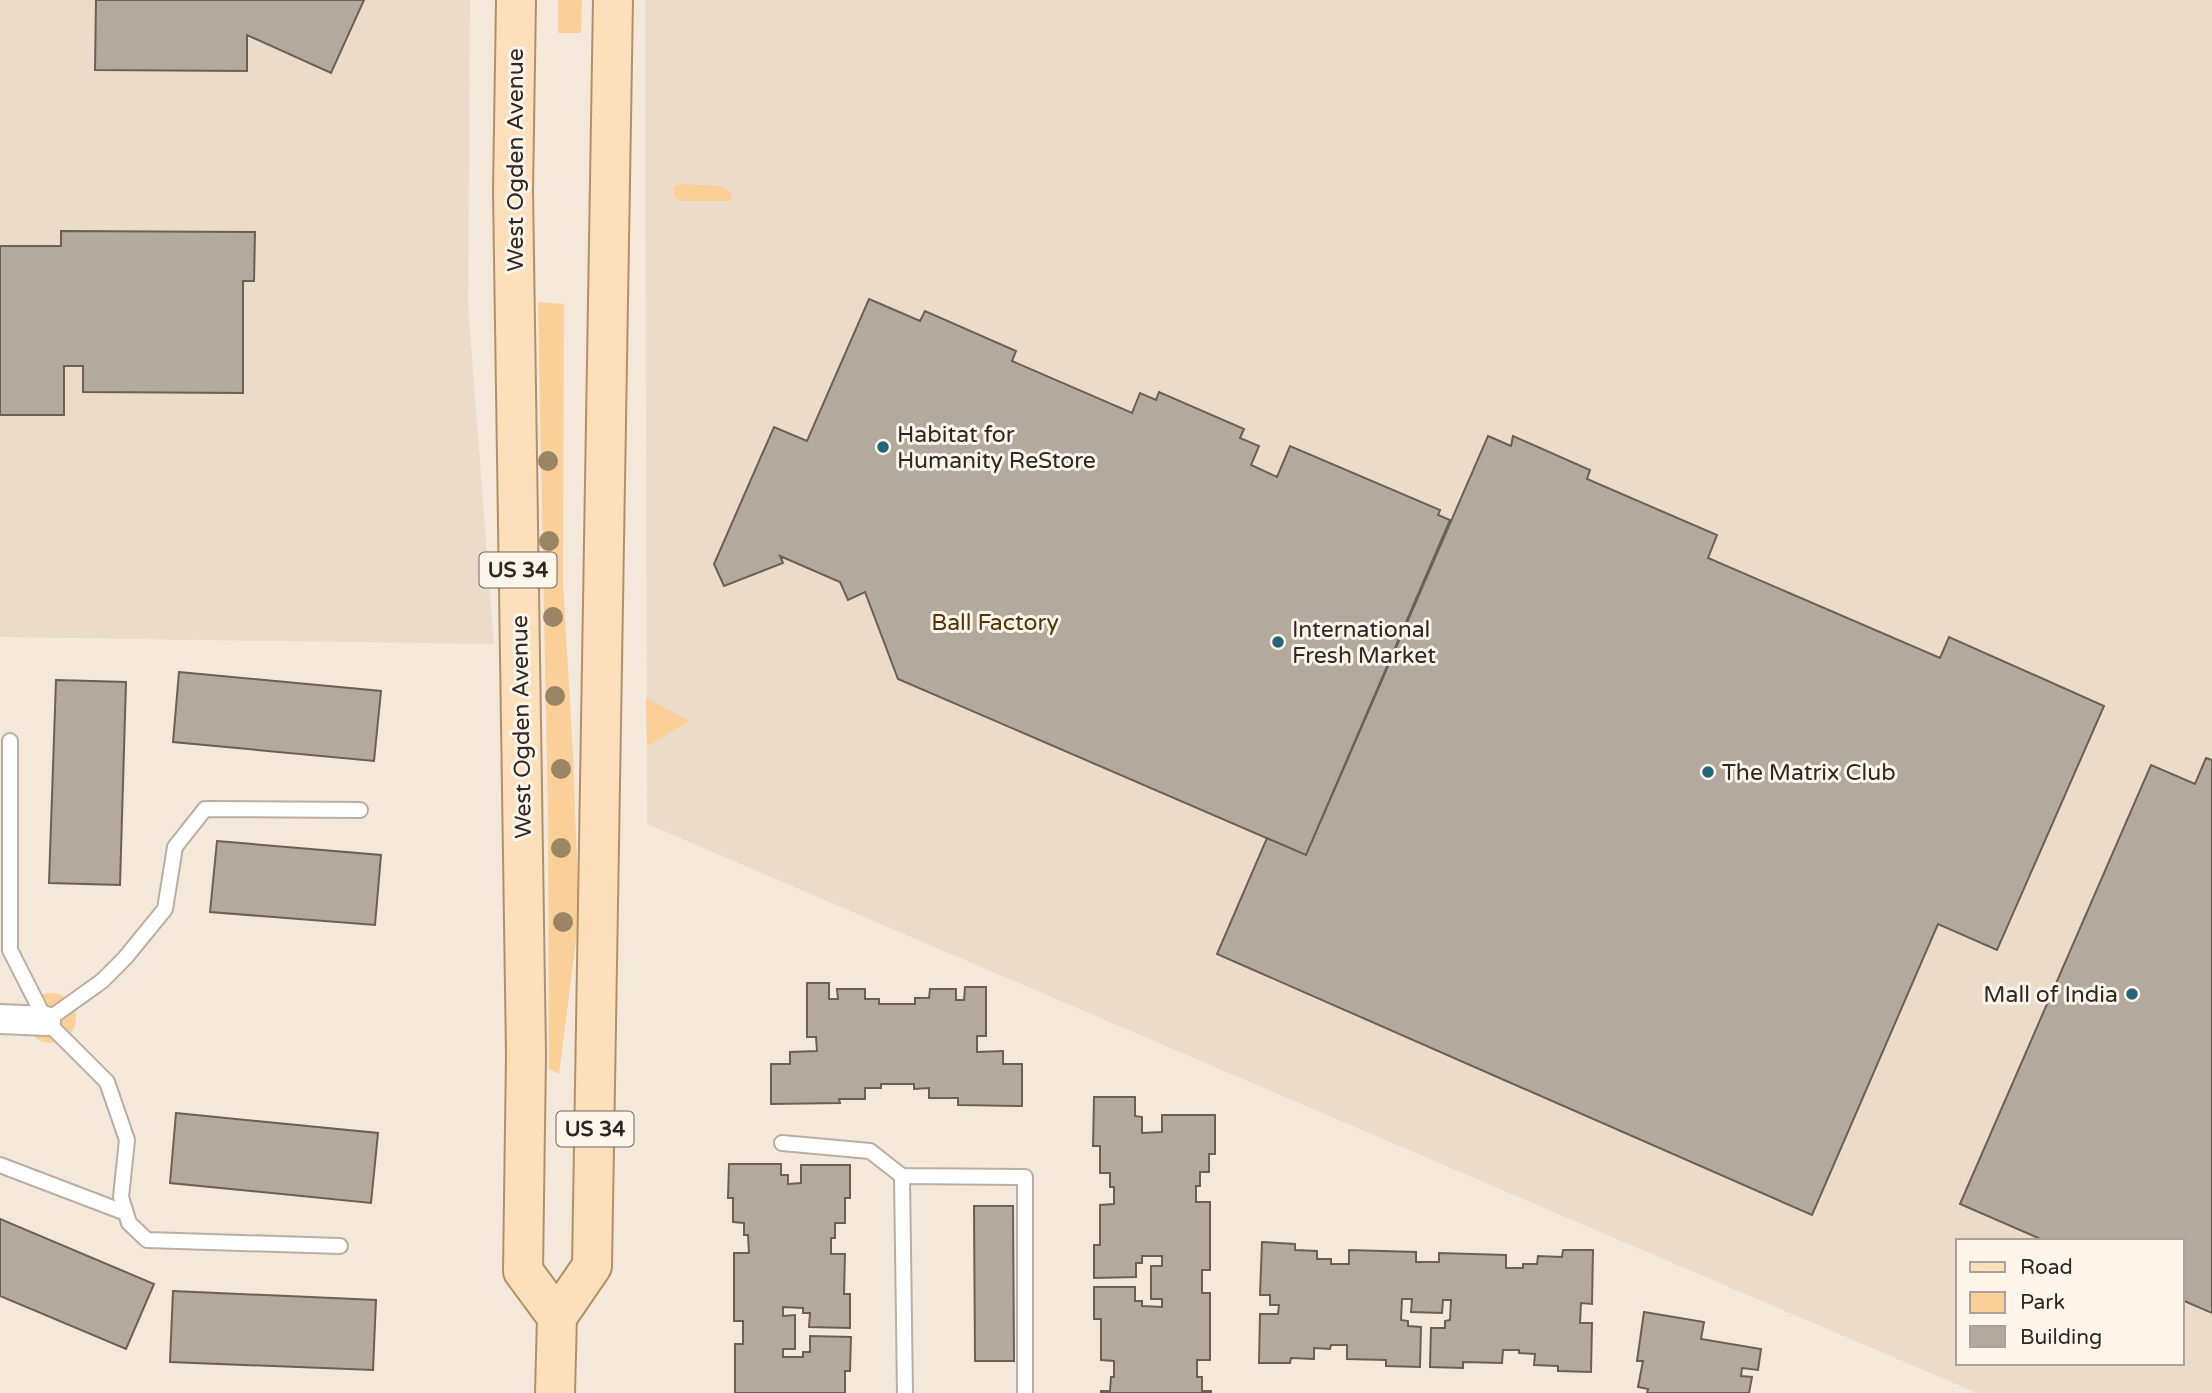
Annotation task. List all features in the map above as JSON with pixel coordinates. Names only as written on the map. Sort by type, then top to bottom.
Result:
[{"type":"main road","name":"West Ogden Avenue","points":[[516,0],[513,191],[526,1055],[523,1271],[557,1317]]},
{"type":"main road","name":"US 34","points":[[557,1317],[592,1266],[613,0]]},
{"type":"main road","points":[[555,1393],[557,1317]]},
{"type":"street","points":[[0,1019],[46,1021]]},
{"type":"lane","points":[[10,741],[10,950],[46,1021],[107,1082],[127,1140],[121,1197],[129,1223],[147,1240],[340,1246]]},
{"type":"lane","points":[[46,1021],[102,981],[125,958],[165,909],[175,847],[205,809],[360,810]]},
{"type":"lane","points":[[782,1143],[870,1151],[902,1176],[1025,1177],[1025,1393]]},
{"type":"lane","points":[[0,1165],[126,1213]]},
{"type":"lane","points":[[902,1176],[905,1393]]},
{"type":"shaded area","points":[[0,0],[470,0],[468,307],[494,644],[0,637]]},
{"type":"shaded area","points":[[645,0],[2212,0],[2212,1393],[1977,1393],[647,824]]},
{"type":"green space","points":[[558,0],[582,0],[581,33],[558,33]]},
{"type":"green space","points":[[674,186],[720,186],[731,192],[731,201],[680,201],[674,197]]},
{"type":"green space","points":[[538,302],[564,304],[563,583],[579,917],[559,1074],[549,1069],[548,817]]},
{"type":"green space","points":[[646,698],[690,721],[647,746]]},
{"type":"green space","points":[[51,993],[69,1000],[76,1018],[69,1036],[51,1043],[33,1036],[26,1018],[33,1000]]},
{"type":"building","points":[[96,0],[364,0],[331,73],[247,35],[247,71],[95,70]]},
{"type":"building","points":[[61,231],[255,232],[254,281],[243,281],[243,393],[83,392],[83,366],[64,366],[64,415],[0,415],[0,246],[61,246]]},
{"type":"building","points":[[869,299],[920,321],[925,311],[1016,351],[1012,361],[1132,413],[1140,393],[1156,400],[1159,392],[1244,429],[1240,438],[1259,446],[1251,465],[1277,477],[1290,446],[1440,510],[1438,515],[1450,520],[1306,855],[898,679],[865,592],[848,600],[840,582],[780,556],[783,563],[724,586],[714,564],[774,427],[807,441]]},
{"type":"building","name":"The Matrix Club","points":[[1488,436],[1511,446],[1513,436],[1590,470],[1587,479],[1717,535],[1708,558],[1940,658],[1949,637],[2104,706],[1997,950],[1938,924],[1812,1215],[1217,954],[1267,838],[1306,855]]},
{"type":"building","points":[[179,672],[381,691],[374,761],[173,742]]},
{"type":"building","points":[[56,680],[126,682],[120,885],[49,883]]},
{"type":"building","name":"Mall of India","points":[[2206,758],[2212,760],[2212,1313],[2184,1301],[2184,1239],[2040,1239],[1960,1204],[2151,765],[2195,784]]},
{"type":"building","points":[[217,841],[381,855],[375,925],[210,912]]},
{"type":"building","points":[[807,983],[829,983],[829,999],[838,999],[837,989],[865,989],[865,999],[879,999],[879,1004],[915,1004],[915,998],[929,998],[930,989],[956,989],[956,1000],[964,1000],[965,987],[986,987],[986,1036],[977,1036],[977,1052],[1003,1051],[1003,1064],[1022,1064],[1022,1106],[958,1105],[958,1098],[929,1098],[929,1088],[914,1089],[914,1084],[881,1084],[881,1088],[865,1088],[865,1099],[839,1099],[840,1103],[771,1104],[771,1064],[790,1064],[790,1052],[817,1051],[816,1037],[807,1037]]},
{"type":"building","points":[[1094,1097],[1135,1097],[1135,1116],[1142,1117],[1142,1133],[1162,1132],[1162,1115],[1215,1115],[1215,1154],[1209,1154],[1209,1172],[1200,1172],[1200,1186],[1196,1186],[1196,1202],[1210,1202],[1210,1270],[1202,1270],[1202,1293],[1210,1293],[1210,1360],[1197,1360],[1197,1377],[1202,1377],[1202,1391],[1211,1393],[1101,1393],[1110,1391],[1111,1377],[1114,1377],[1114,1361],[1101,1360],[1101,1319],[1094,1319],[1094,1287],[1135,1287],[1135,1301],[1142,1301],[1142,1306],[1162,1307],[1162,1299],[1151,1299],[1151,1266],[1162,1266],[1162,1256],[1142,1256],[1142,1263],[1136,1263],[1136,1277],[1094,1278],[1094,1245],[1100,1245],[1100,1205],[1114,1204],[1114,1187],[1110,1187],[1110,1173],[1100,1173],[1100,1146],[1093,1146]]},
{"type":"building","points":[[176,1113],[378,1133],[371,1203],[170,1183]]},
{"type":"building","points":[[729,1164],[781,1164],[781,1175],[788,1175],[788,1184],[801,1183],[801,1165],[850,1165],[850,1198],[845,1198],[845,1223],[835,1223],[831,1254],[845,1254],[844,1294],[850,1294],[850,1328],[809,1327],[810,1313],[803,1313],[803,1308],[783,1307],[783,1316],[795,1315],[795,1349],[783,1349],[783,1357],[803,1357],[803,1352],[810,1352],[810,1336],[851,1337],[850,1371],[845,1371],[845,1393],[735,1393],[735,1344],[743,1344],[743,1321],[734,1321],[734,1253],[749,1253],[744,1223],[733,1222],[733,1198],[728,1198]]},
{"type":"building","points":[[974,1206],[1013,1206],[1014,1361],[975,1361]]},
{"type":"building","points":[[0,1219],[154,1284],[126,1349],[0,1296]]},
{"type":"building","points":[[1262,1242],[1295,1244],[1295,1250],[1317,1251],[1317,1259],[1331,1259],[1331,1264],[1349,1264],[1349,1250],[1416,1252],[1416,1262],[1439,1262],[1439,1253],[1506,1255],[1506,1268],[1523,1268],[1523,1264],[1537,1264],[1538,1256],[1562,1257],[1563,1250],[1593,1250],[1592,1304],[1581,1303],[1580,1323],[1592,1323],[1591,1372],[1558,1371],[1558,1366],[1534,1365],[1535,1354],[1519,1353],[1519,1350],[1503,1350],[1502,1363],[1463,1362],[1463,1368],[1430,1367],[1431,1328],[1445,1328],[1445,1321],[1450,1320],[1451,1300],[1443,1300],[1442,1313],[1411,1312],[1412,1299],[1402,1299],[1401,1320],[1408,1321],[1408,1326],[1421,1327],[1420,1367],[1386,1366],[1386,1360],[1347,1359],[1347,1345],[1331,1345],[1330,1349],[1314,1348],[1314,1359],[1291,1358],[1290,1363],[1259,1363],[1260,1314],[1278,1314],[1279,1305],[1270,1305],[1270,1295],[1260,1295]]},
{"type":"building","points":[[173,1291],[376,1300],[373,1370],[170,1362]]},
{"type":"building","points":[[1644,1312],[1704,1322],[1701,1339],[1761,1349],[1758,1370],[1742,1368],[1741,1376],[1752,1377],[1749,1393],[1647,1393],[1648,1389],[1638,1387],[1643,1361],[1637,1361]]},
{"type":"place","name":"Habitat for Humanity ReStore","points":[[883,447]]},
{"type":"place","name":"International Fresh Market","points":[[1278,642]]},
{"type":"place","name":"The Matrix Club","points":[[1708,772]]},
{"type":"place","name":"Mall of India","points":[[2132,994]]},
{"type":"park label","name":"Ball Factory","points":[[995,622]]}]
